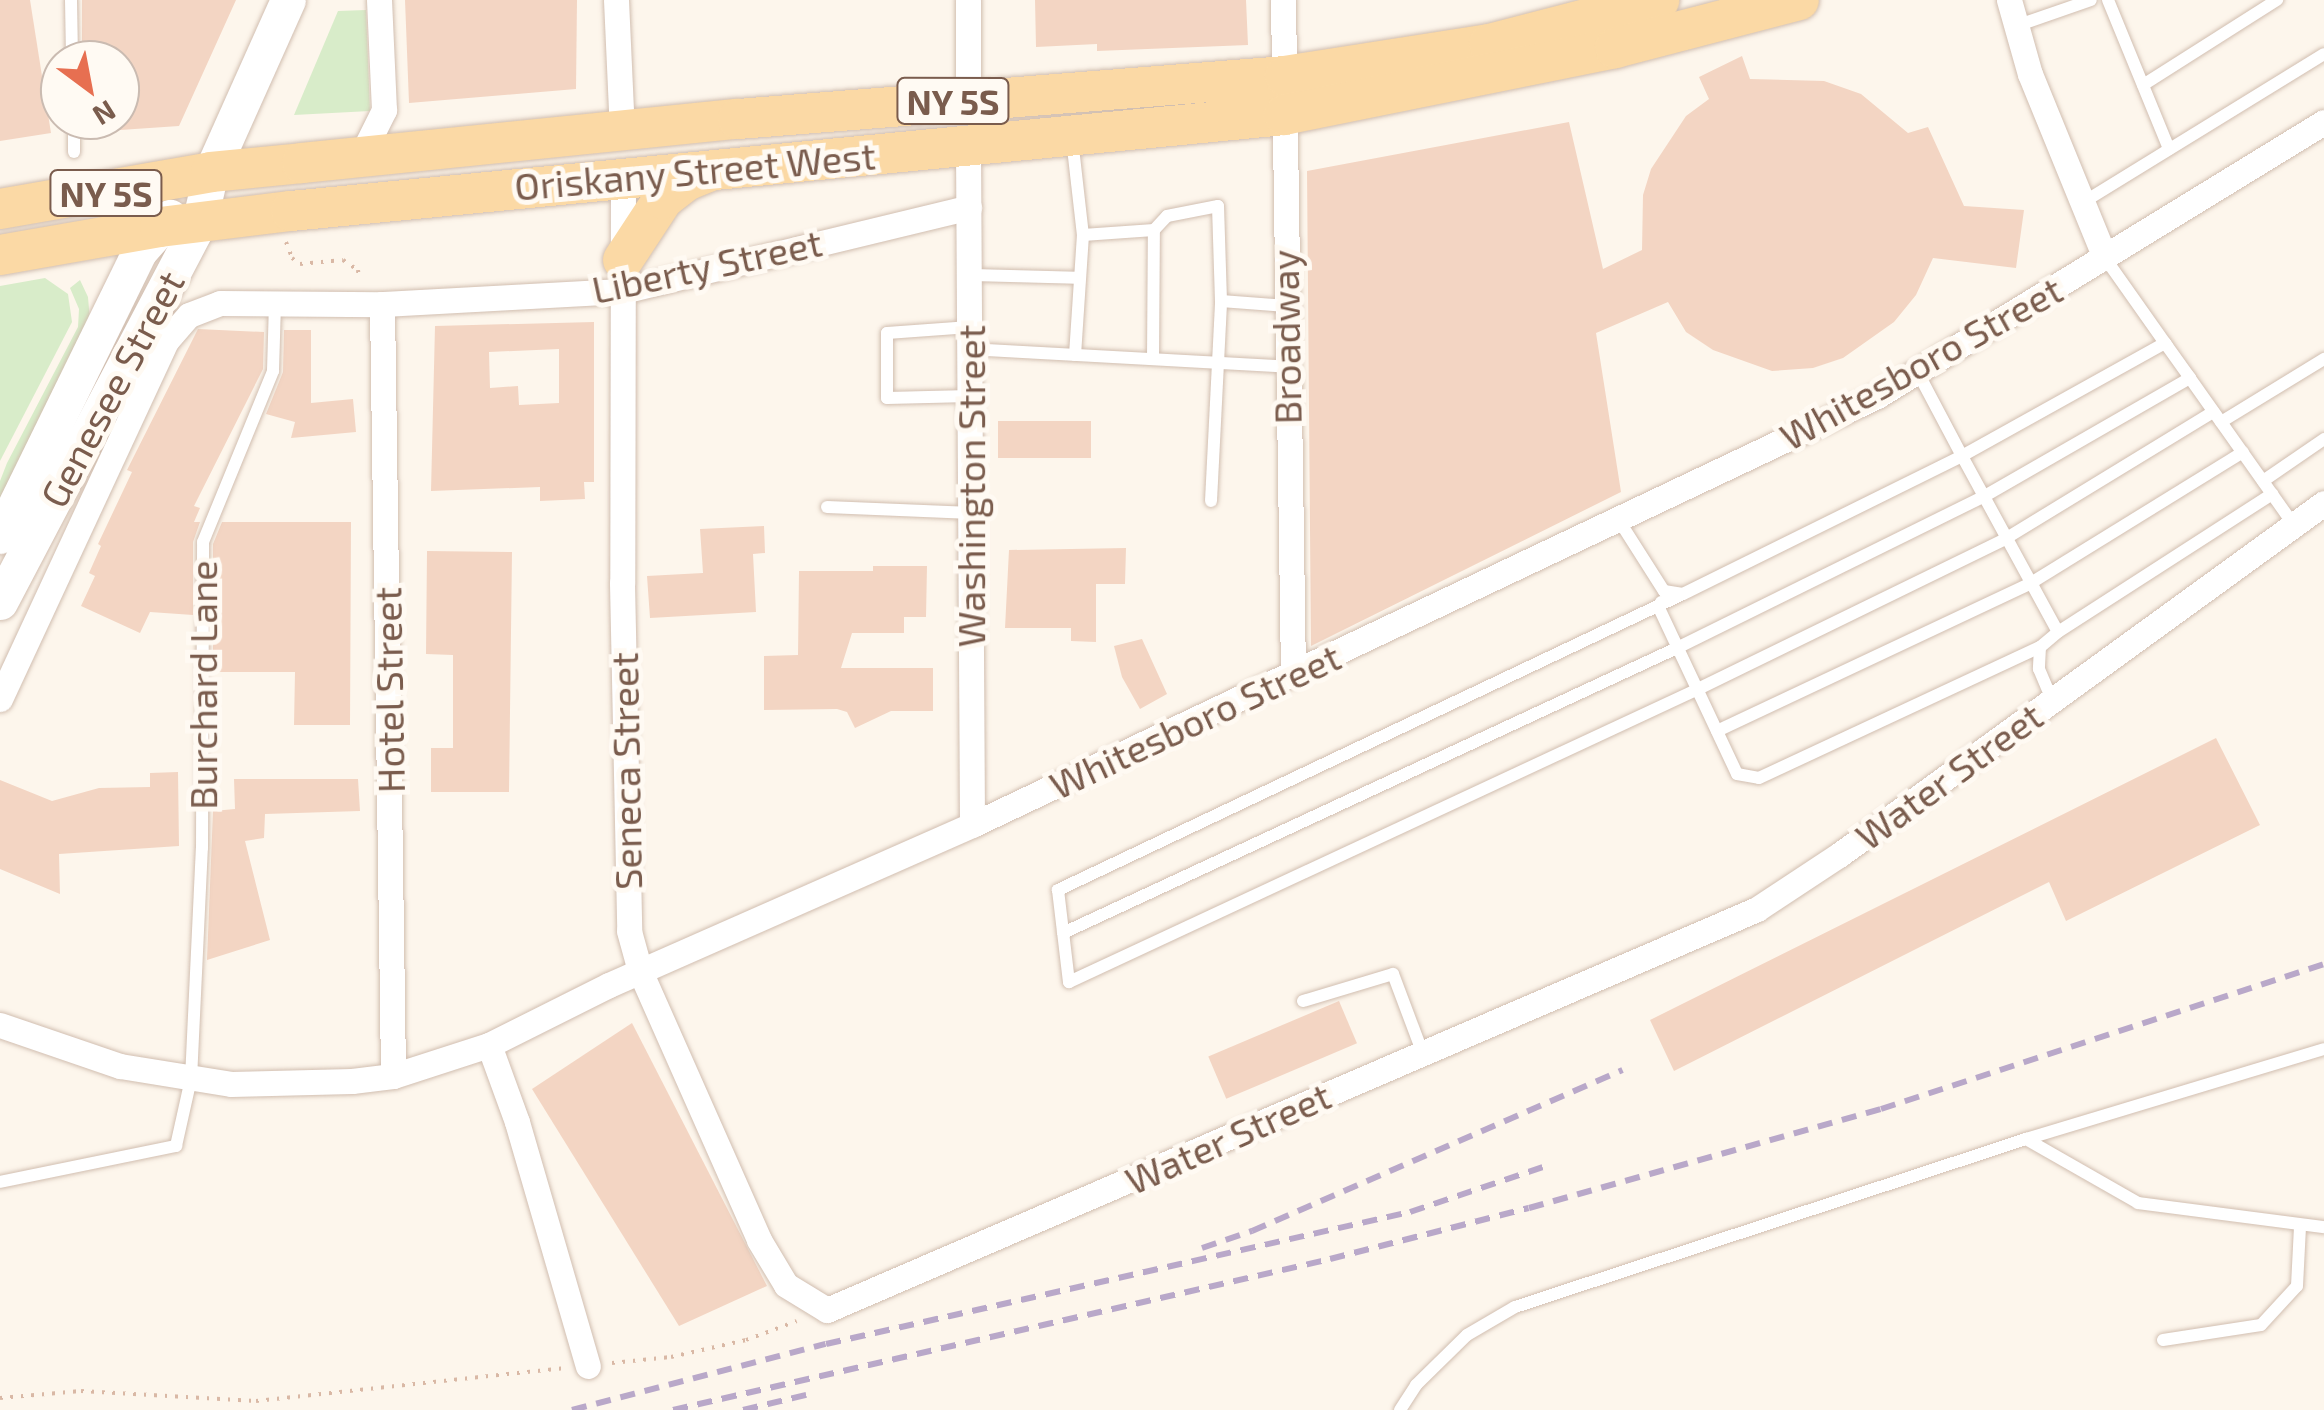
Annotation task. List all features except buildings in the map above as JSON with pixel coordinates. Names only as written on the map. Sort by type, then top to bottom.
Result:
[{"type":"main road","name":"Genesee Street","points":[[0,602],[180,225],[212,172],[288,0]]},
{"type":"main road","name":"Oriskany Street West","points":[[0,254],[180,225],[623,176],[1071,136],[1284,95],[1659,0]]},
{"type":"main road","name":"Oriskany Street West","points":[[0,209],[212,172],[738,119],[968,100],[1284,95],[1558,61],[1800,0]]},
{"type":"main road","points":[[623,176],[676,142],[738,119]]},
{"type":"main road","points":[[623,276],[663,199],[686,180],[718,168]]},
{"type":"main road","name":"Genesee Street","points":[[0,536],[139,252],[180,225]]},
{"type":"street","points":[[360,158],[384,110],[379,0]]},
{"type":"street","points":[[616,0],[622,130]]},
{"type":"street","points":[[968,0],[968,100]]},
{"type":"street","name":"Broadway","points":[[1284,0],[1293,675]]},
{"type":"street","points":[[2009,0],[2030,74],[2105,258]]},
{"type":"street","name":"Whitesboro Street","points":[[0,1025],[82,1056],[231,1084],[352,1081],[392,1076],[489,1045],[640,971],[972,825],[1620,522],[1918,372],[2324,122]]},
{"type":"street","name":"Washington Street","points":[[968,147],[972,825]]},
{"type":"street","name":"Seneca Street","points":[[623,176],[622,584],[629,931],[640,971],[759,1240],[786,1285],[827,1310]]},
{"type":"street","name":"Liberty Street","points":[[0,699],[168,340],[188,315],[220,303],[382,304],[623,276],[968,207]]},
{"type":"street","name":"Hotel Street","points":[[382,304],[392,1076]]},
{"type":"street","name":"Water Street","points":[[827,1310],[1757,909],[2324,503]]},
{"type":"street","points":[[489,1045],[517,1122],[588,1366]]},
{"type":"lane","points":[[71,0],[72,40]]},
{"type":"lane","points":[[2016,26],[2091,0]]},
{"type":"lane","points":[[2108,0],[2169,150]]},
{"type":"lane","points":[[2143,85],[2277,0]]},
{"type":"lane","points":[[2082,203],[2324,54]]},
{"type":"lane","points":[[1071,136],[1083,234],[1075,355]]},
{"type":"lane","points":[[74,140],[74,152]]},
{"type":"lane","points":[[1154,359],[1154,230],[1166,216],[1218,206],[1221,301],[1211,501]]},
{"type":"lane","points":[[1083,234],[1154,230]]},
{"type":"lane","points":[[2105,258],[2294,525]]},
{"type":"lane","points":[[970,276],[1080,278]]},
{"type":"lane","points":[[1221,301],[1287,306]]},
{"type":"lane","name":"Burchard Lane","points":[[0,1182],[176,1146],[191,1079],[204,764],[203,542],[212,510],[273,371],[275,304]]},
{"type":"lane","points":[[971,396],[886,398],[887,332],[970,338],[1075,355],[1286,367]]},
{"type":"lane","points":[[2165,342],[1962,456],[1659,608],[1058,890],[1069,982],[1696,690],[2005,539],[2324,359]]},
{"type":"lane","points":[[1918,372],[2058,632]]},
{"type":"lane","points":[[1064,933],[1677,648],[1983,497],[2190,378]]},
{"type":"lane","points":[[2262,481],[2324,439]]},
{"type":"lane","points":[[1717,732],[2031,583],[2243,452]]},
{"type":"lane","points":[[1664,591],[1659,608],[1737,774],[1760,778],[2040,646],[2272,494]]},
{"type":"lane","points":[[827,507],[972,513]]},
{"type":"lane","points":[[1620,522],[1664,591],[1683,594]]},
{"type":"lane","points":[[2040,646],[2038,669],[2052,700]]},
{"type":"lane","points":[[1303,1001],[1393,974],[1422,1054]]},
{"type":"lane","points":[[1400,1410],[1416,1385],[1467,1335],[1515,1307],[2026,1140],[2324,1049]]},
{"type":"lane","points":[[2026,1140],[2138,1204],[2324,1227]]},
{"type":"lane","points":[[2163,1340],[2261,1325],[2297,1286],[2300,1226]]},
{"type":"path","points":[[286,242],[292,258],[300,264],[343,260],[352,263],[360,285]]},
{"type":"path","points":[[0,1398],[81,1390],[256,1401],[588,1366],[672,1356],[746,1340],[827,1310]]},
{"type":"green space","points":[[366,10],[370,111],[294,115],[338,11]]},
{"type":"green space","points":[[45,278],[68,294],[72,322],[0,461],[0,286]]},
{"type":"green space","points":[[80,280],[88,297],[90,321],[0,507],[0,481],[7,463],[78,327],[79,309],[70,288]]},
{"type":"railway","points":[[673,1410],[1330,1259],[1529,1208],[1881,1109],[2324,964]]},
{"type":"railway","points":[[1202,1248],[1252,1231],[1623,1070]]},
{"type":"railway","points":[[572,1410],[826,1344],[1410,1212],[1543,1167]]},
{"type":"railway","points":[[743,1410],[806,1395]]}]
